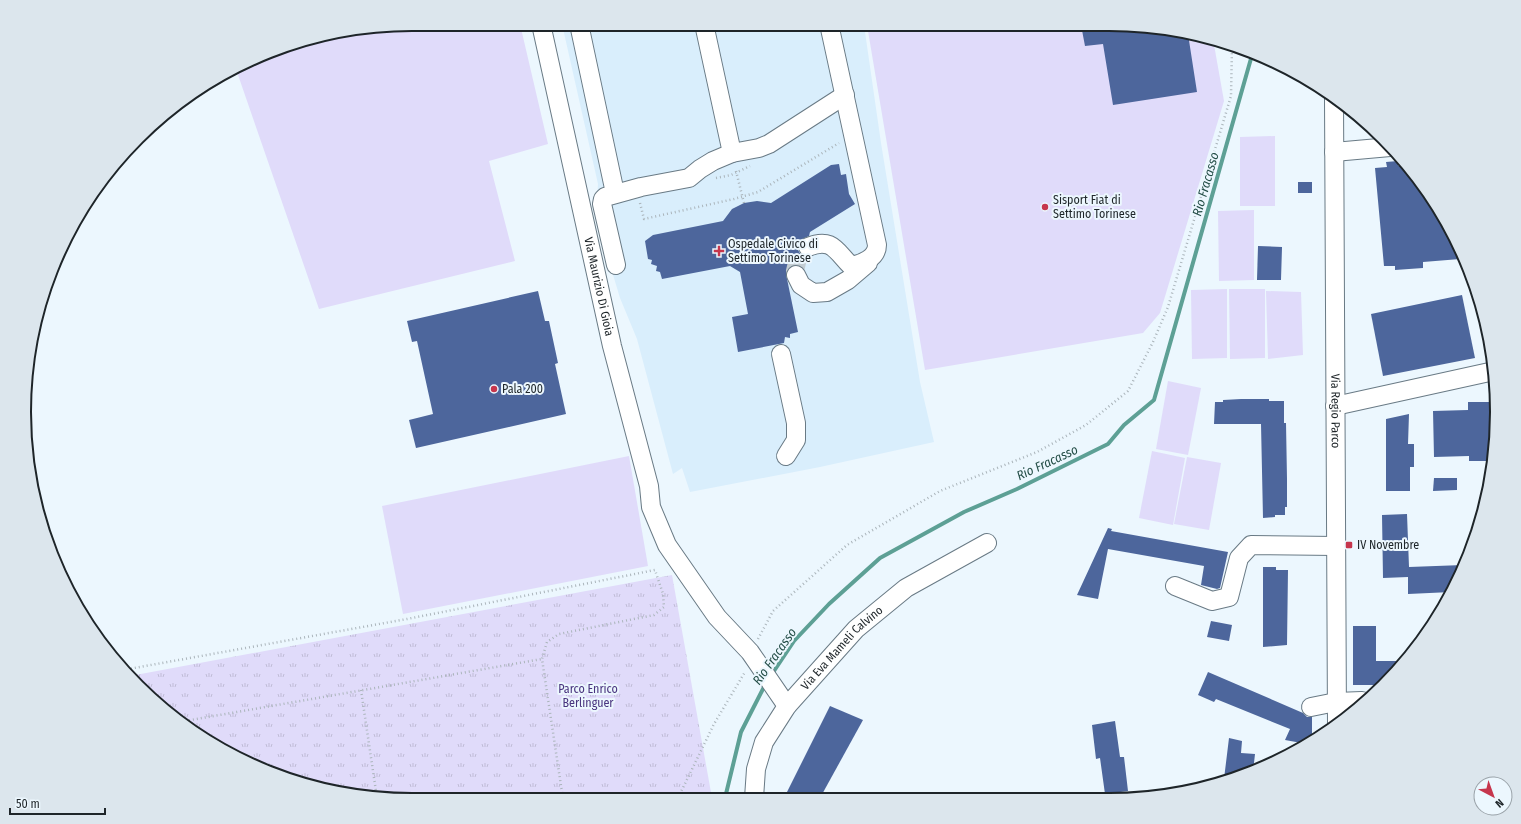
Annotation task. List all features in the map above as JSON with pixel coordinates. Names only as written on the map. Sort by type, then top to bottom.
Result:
[{"type":"street","name":"Via Maurizio Di Gioia","points":[[543,31],[612,346],[649,486],[651,507],[667,546],[717,617],[752,655],[787,706]]},
{"type":"street","points":[[580,31],[615,193]]},
{"type":"street","points":[[706,31],[732,154]]},
{"type":"street","points":[[796,275],[801,285],[813,293],[827,292],[848,280],[867,265],[877,251],[877,245],[831,31]]},
{"type":"street","points":[[616,265],[602,204],[605,197],[636,188],[689,178],[713,161],[769,144],[845,95]]},
{"type":"street","name":"Via Regio Parco","points":[[1334,105],[1337,717]]},
{"type":"street","points":[[1334,152],[1382,148]]},
{"type":"street","points":[[808,247],[816,244],[828,244],[837,249],[851,266],[872,257]]},
{"type":"street","points":[[781,354],[796,423],[796,440],[786,456]]},
{"type":"street","points":[[1335,406],[1488,372]]},
{"type":"street","name":"Via Eva Mameli Calvino","points":[[754,793],[756,769],[764,742],[787,706],[856,629],[906,588],[987,543]]},
{"type":"street","points":[[1175,586],[1212,601],[1229,597],[1239,558],[1251,545],[1336,546]]},
{"type":"street","points":[[1311,707],[1336,702],[1356,701]]},
{"type":"path","points":[[680,793],[714,724],[752,655],[773,611],[847,545],[940,491],[1037,452],[1086,425],[1128,391],[1153,342],[1168,307],[1232,96],[1232,51]]},
{"type":"path","points":[[636,188],[644,219],[734,199],[758,192],[809,163],[853,134]]},
{"type":"path","points":[[732,154],[744,203]]},
{"type":"path","points":[[131,669],[407,619],[655,570],[663,594],[664,607],[654,615],[559,634],[546,642],[542,659],[562,793]]},
{"type":"path","points":[[189,720],[542,659]]},
{"type":"path","points":[[361,690],[376,791]]},
{"type":"shaded area","points":[[564,31],[865,31],[881,143],[920,382],[934,442],[820,467],[690,492],[682,468],[673,474],[637,339],[620,298],[596,218],[598,184]]},
{"type":"green space","points":[[412,31],[522,31],[548,144],[489,161],[515,261],[319,309],[237,73],[290,51],[338,38],[362,34]]},
{"type":"green space","name":"Sisport Fiat di Settimo Torinese","points":[[868,31],[1134,32],[1183,38],[1214,46],[1224,101],[1160,313],[1143,333],[925,370]]},
{"type":"green space","points":[[1275,136],[1275,206],[1240,206],[1240,137]]},
{"type":"green space","points":[[1254,210],[1254,280],[1219,281],[1218,211]]},
{"type":"green space","points":[[1227,289],[1227,358],[1192,359],[1191,290]]},
{"type":"green space","points":[[1229,289],[1265,289],[1265,358],[1230,359]]},
{"type":"green space","points":[[1266,291],[1301,292],[1303,355],[1268,359]]},
{"type":"green space","points":[[1168,381],[1201,388],[1188,455],[1156,449]]},
{"type":"green space","points":[[1152,451],[1185,458],[1173,525],[1139,518]]},
{"type":"green space","points":[[629,456],[648,566],[403,614],[382,506]]},
{"type":"green space","points":[[1187,457],[1221,463],[1209,530],[1174,524]]},
{"type":"green space","name":"Parco Enrico Berlinguer","points":[[672,575],[711,793],[412,793],[362,790],[338,786],[290,773],[266,764],[221,742],[180,714],[137,675]]},
{"type":"building","points":[[1082,31],[1134,32],[1159,34],[1189,39],[1197,92],[1113,105],[1103,44],[1085,46]]},
{"type":"building","points":[[1395,161],[1426,200],[1451,243],[1458,259],[1423,262],[1423,268],[1395,270],[1395,266],[1384,266],[1375,168],[1387,167],[1386,162]]},
{"type":"building","name":"Ospedale Civico di Settimo Torinese","points":[[839,164],[841,175],[846,174],[849,194],[855,204],[810,232],[809,236],[800,240],[798,250],[801,255],[807,257],[802,267],[792,265],[787,269],[786,274],[798,332],[790,334],[790,338],[785,337],[784,343],[738,352],[732,317],[748,314],[740,272],[730,266],[662,279],[660,272],[656,271],[657,266],[651,264],[652,260],[648,259],[645,241],[653,235],[723,221],[732,209],[744,203],[757,201],[771,203],[831,165]]},
{"type":"building","points":[[1298,182],[1312,182],[1312,193],[1298,193]]},
{"type":"building","points":[[1258,246],[1282,247],[1281,280],[1257,280]]},
{"type":"building","name":"Pala 200","points":[[538,291],[545,321],[549,321],[558,363],[555,364],[566,414],[416,448],[409,420],[433,414],[417,341],[412,342],[407,321]]},
{"type":"building","points":[[1462,295],[1475,358],[1383,376],[1371,314]]},
{"type":"building","points":[[1241,399],[1269,399],[1269,401],[1284,401],[1287,479],[1287,507],[1285,507],[1285,515],[1275,515],[1275,517],[1263,518],[1261,424],[1214,424],[1215,402]]},
{"type":"building","points":[[1468,402],[1490,402],[1487,461],[1469,461],[1469,456],[1434,457],[1433,411],[1468,410]]},
{"type":"building","points":[[1409,414],[1408,444],[1414,444],[1414,467],[1410,467],[1410,491],[1386,491],[1386,419]]},
{"type":"building","points":[[1434,478],[1457,478],[1457,490],[1433,491]]},
{"type":"building","points":[[1407,514],[1409,567],[1458,565],[1445,592],[1408,594],[1408,577],[1383,578],[1382,515]]},
{"type":"building","points":[[1108,528],[1112,529],[1111,531],[1228,552],[1220,588],[1217,589],[1201,585],[1204,566],[1108,549],[1098,599],[1077,595]]},
{"type":"building","points":[[1263,567],[1276,567],[1276,570],[1288,570],[1287,645],[1263,647]]},
{"type":"building","points":[[1211,621],[1232,625],[1229,641],[1207,637]]},
{"type":"building","points":[[1353,626],[1376,626],[1376,661],[1397,661],[1374,685],[1353,685]]},
{"type":"building","points":[[1208,672],[1303,713],[1307,717],[1312,717],[1312,735],[1299,743],[1285,740],[1290,729],[1216,699],[1214,702],[1198,695]]},
{"type":"building","points":[[830,706],[863,720],[823,793],[786,793]]},
{"type":"building","points":[[1115,721],[1120,757],[1124,757],[1128,791],[1105,793],[1100,758],[1096,759],[1092,725]]},
{"type":"building","points":[[1229,738],[1242,741],[1241,753],[1255,754],[1254,764],[1224,775]]},
{"type":"waterway","name":"Rio Fracasso","points":[[772,674],[794,641],[829,604],[880,558],[964,512],[1017,489],[1108,444],[1124,425],[1154,400],[1251,59]]},
{"type":"waterway","name":"Rio Fracasso","points":[[726,793],[741,732],[766,683]]},
{"type":"tunnel","points":[[796,275],[795,271],[799,254],[808,247]]},
{"type":"place","name":"Sisport Fiat di Settimo Torinese","points":[[1045,207]]},
{"type":"place","name":"Ospedale Civico di Settimo Torinese","points":[[719,251]]},
{"type":"place","name":"Pala 200","points":[[494,389]]},
{"type":"place","name":"IV Novembre","points":[[1349,545]]}]
